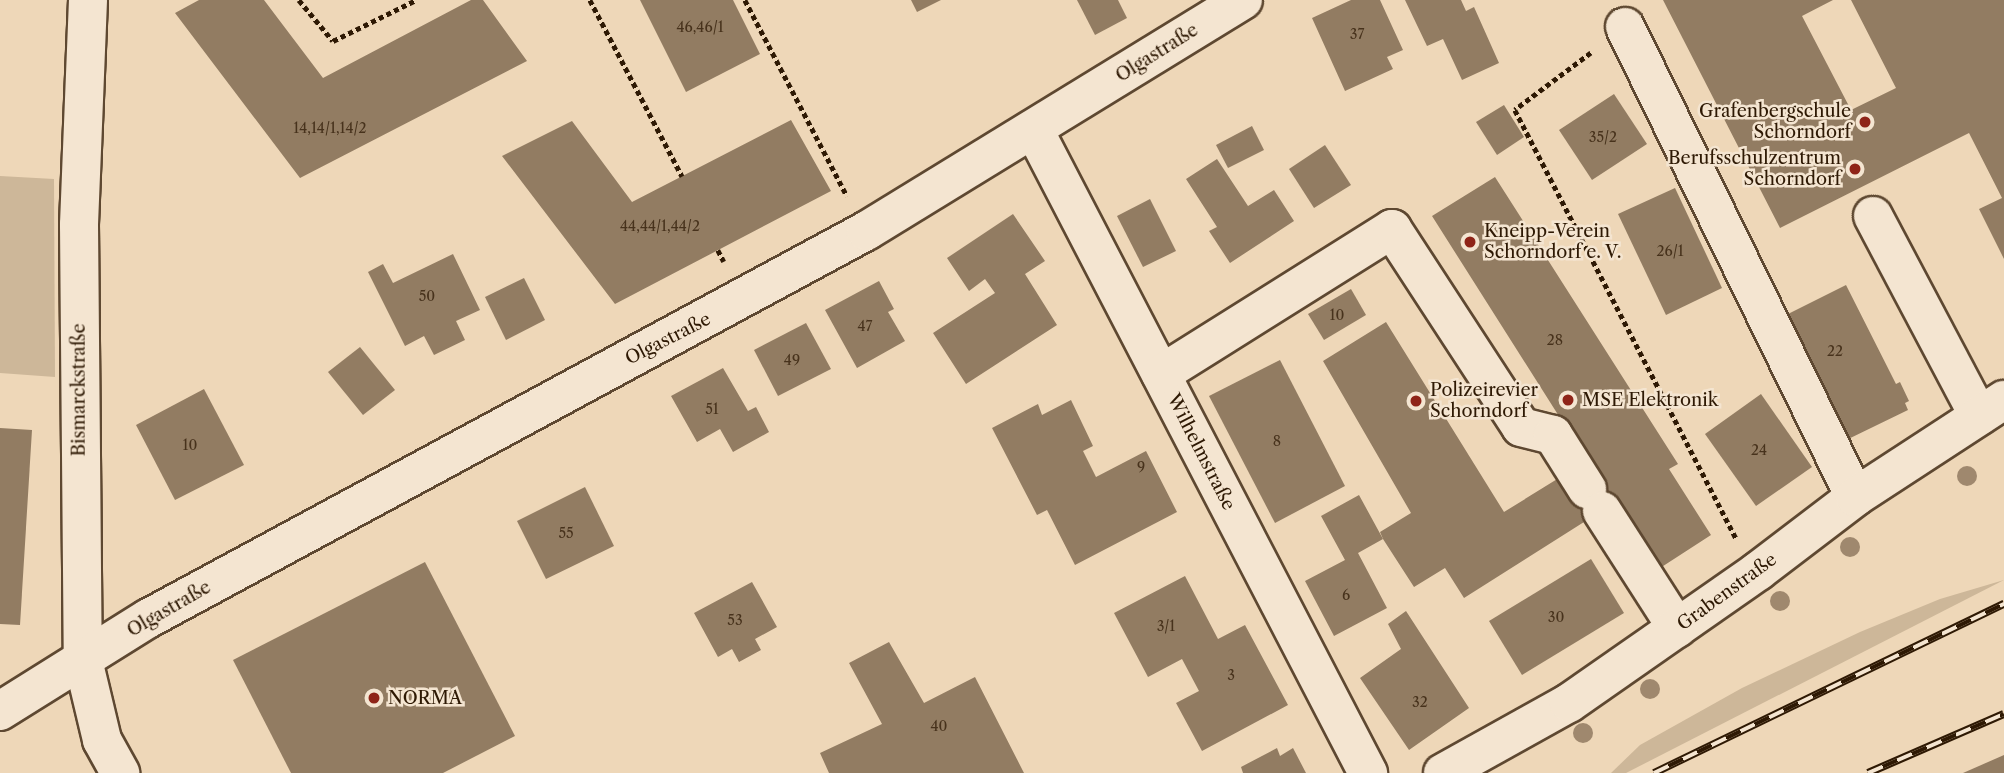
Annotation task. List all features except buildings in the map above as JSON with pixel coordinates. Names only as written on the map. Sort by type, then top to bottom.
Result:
[{"type":"street","name":"Bismarckstraße","points":[[88,0],[79,225],[83,660],[102,740],[120,773]]},
{"type":"street","name":"Olgastraße","points":[[0,711],[149,618],[866,231],[1243,0]]},
{"type":"street","points":[[1625,27],[1855,497]]},
{"type":"street","name":"Wilhelmstraße","points":[[1034,130],[1368,773]]},
{"type":"street","points":[[1873,216],[1992,409]]},
{"type":"street","points":[[1161,374],[1392,229],[1521,427],[1553,435],[1677,628]]},
{"type":"street","name":"Grabenstraße","points":[[1443,773],[1569,703],[1758,571],[1855,497],[1992,409]]},
{"type":"path","points":[[299,0],[333,41],[416,0]]},
{"type":"path","points":[[590,0],[682,176]]},
{"type":"path","points":[[745,0],[866,231]]},
{"type":"path","points":[[1625,27],[1515,110],[1730,528],[1758,571]]},
{"type":"shaded area","points":[[0,176],[54,179],[55,377],[0,373]]},
{"type":"shaded area","points":[[2004,580],[1626,773],[1611,773],[1640,745],[1742,688],[1860,632],[1940,599]]},
{"type":"railway","points":[[1654,773],[2004,604]]},
{"type":"railway","points":[[1868,773],[2004,714]]},
{"type":"place","name":"Grafenbergschule Schorndorf","points":[[1865,122]]},
{"type":"place","name":"Berufsschulzentrum Schorndorf","points":[[1855,169]]},
{"type":"place","name":"Kneipp-Verein Schorndorf e. V.","points":[[1470,242]]},
{"type":"place","name":"MSE Elektronik","points":[[1568,400]]},
{"type":"place","name":"Polizeirevier Schorndorf","points":[[1416,401]]},
{"type":"place","name":"NORMA","points":[[374,698]]}]
